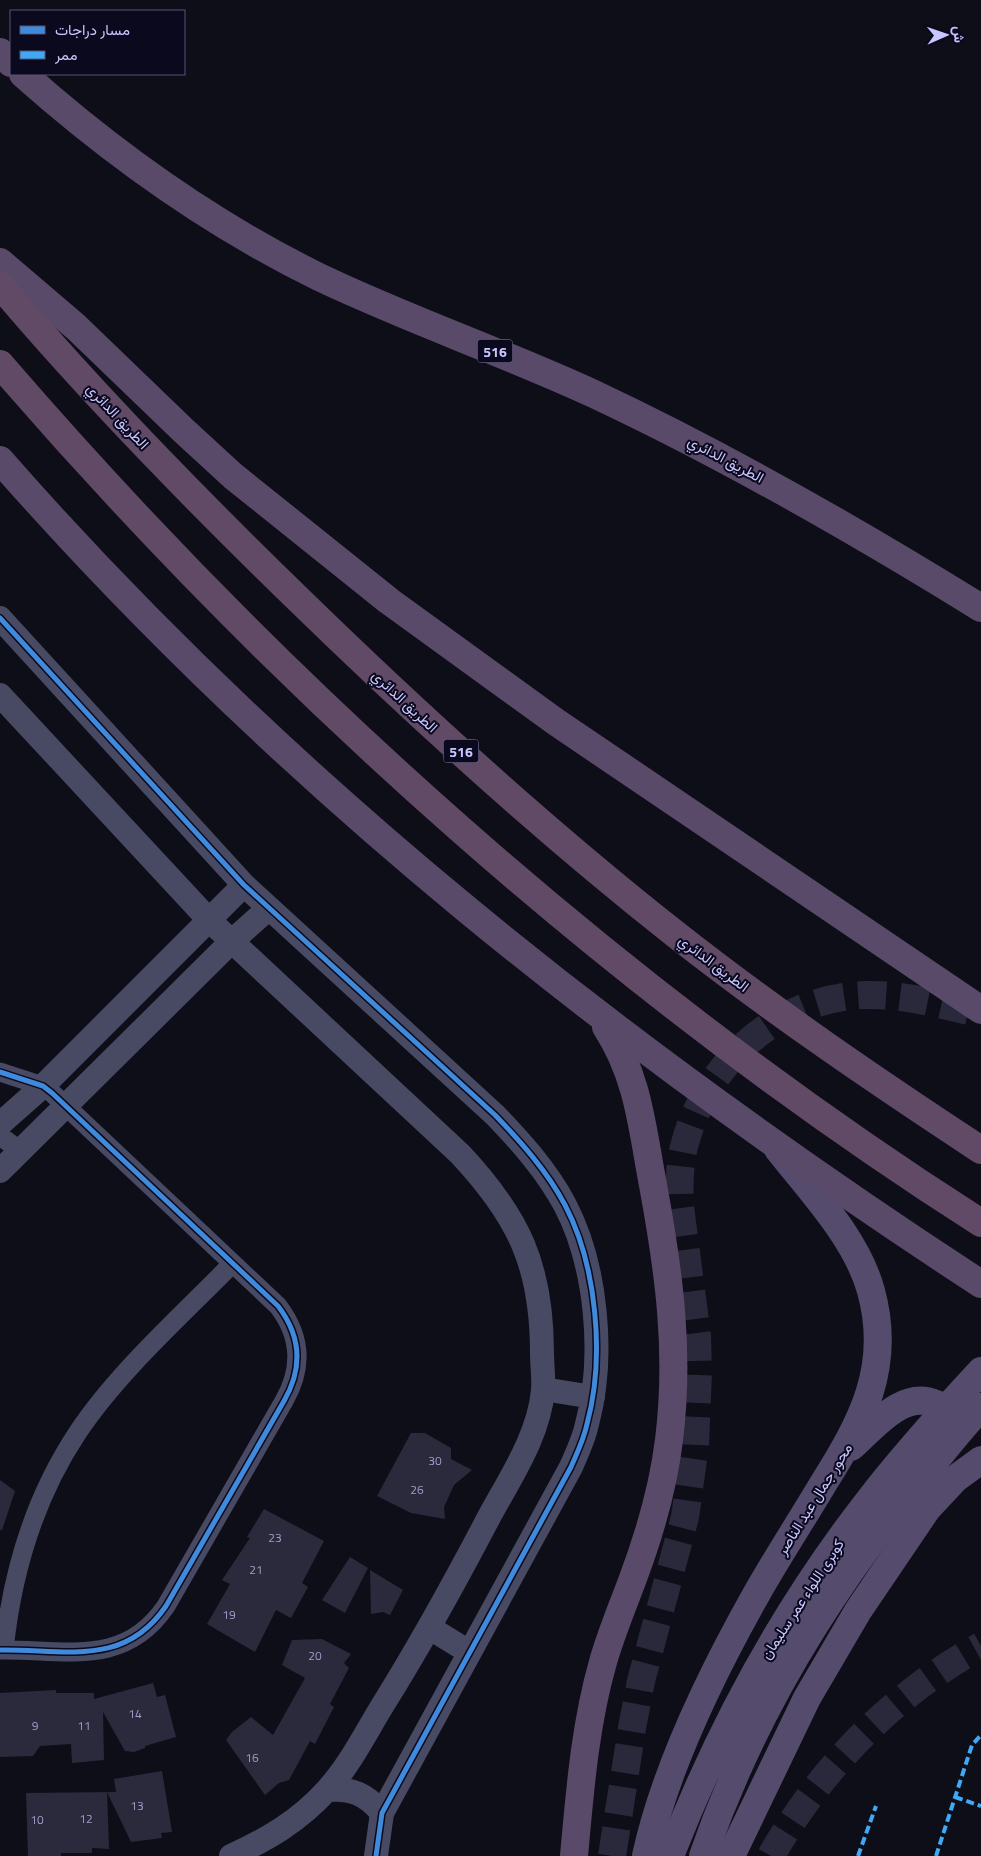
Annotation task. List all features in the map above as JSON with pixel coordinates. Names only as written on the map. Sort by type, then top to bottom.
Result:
[{"type":"highway","points":[[0,52],[10,62]]},
{"type":"highway","name":"الطريق الدائري","points":[[24,75],[136,166],[224,225],[270,251],[364,298],[532,367],[707,449],[820,510],[981,608]]},
{"type":"highway","points":[[0,262],[63,316],[234,476],[388,601],[556,722],[981,1010]]},
{"type":"highway","name":"الطريق الدائري","points":[[0,285],[76,370],[208,510],[340,640],[506,792],[615,886],[736,980],[861,1070],[981,1150]]},
{"type":"highway","points":[[0,364],[117,494],[235,616],[358,734],[484,848],[614,957],[748,1062],[841,1129],[981,1224]]},
{"type":"highway","points":[[0,460],[135,605],[271,738],[412,865],[598,1015],[778,1148],[981,1284]]},
{"type":"highway","points":[[574,1856],[580,1787],[591,1709],[604,1659],[644,1548],[654,1513],[669,1441],[674,1369],[671,1296],[643,1119],[627,1068],[598,1015]]},
{"type":"main road","name":"محور جمال عبد الناصر","points":[[646,1856],[661,1805],[677,1761],[714,1675],[757,1592],[841,1455],[858,1424],[872,1390],[878,1350],[876,1310],[869,1284],[856,1253],[778,1148]]},
{"type":"main road","name":"كوبرى اللواء عمر سليمان","points":[[670,1856],[704,1772],[779,1630],[808,1585],[897,1464],[981,1371]]},
{"type":"main road","points":[[730,1856],[784,1742],[831,1654],[886,1568],[941,1494],[960,1452],[960,1434],[954,1418],[948,1411],[932,1402],[915,1400],[898,1407],[841,1455]]},
{"type":"main road","name":"كوبرى اللواء عمر سليمان","points":[[703,1856],[728,1791],[773,1695],[827,1604],[888,1518],[981,1407]]},
{"type":"main road","points":[[941,1494],[981,1460]]},
{"type":"street","points":[[0,618],[244,885],[495,1115],[526,1148],[565,1205],[580,1240],[595,1314],[596,1356],[593,1397],[587,1425],[571,1467],[382,1813],[376,1856]]},
{"type":"street","points":[[0,694],[210,920],[460,1154],[486,1181],[519,1231],[531,1260],[538,1290],[542,1322],[543,1390],[539,1412],[519,1462],[430,1628],[347,1764],[327,1790],[298,1817],[272,1836],[231,1856]]},
{"type":"street","points":[[0,1124],[43,1086],[244,885]]},
{"type":"street","points":[[0,1170],[19,1150],[66,1108],[232,941],[268,908]]},
{"type":"street","points":[[0,1072],[43,1086],[268,1296],[287,1318],[297,1345],[296,1374],[291,1388],[166,1606],[145,1632],[131,1641],[98,1651],[2,1650],[9,1604],[20,1557],[36,1511],[74,1440],[102,1400],[232,1264]]},
{"type":"street","points":[[0,1136],[19,1150]]},
{"type":"street","points":[[543,1390],[593,1397]]},
{"type":"street","points":[[430,1628],[469,1652]]},
{"type":"street","points":[[327,1790],[343,1789],[358,1792],[372,1801],[382,1813]]},
{"type":"building","points":[[411,1433],[425,1433],[451,1448],[451,1459],[472,1470],[454,1485],[444,1507],[445,1519],[411,1513],[377,1496]]},
{"type":"building","points":[[0,1480],[15,1491],[2,1530],[0,1530]]},
{"type":"building","points":[[264,1509],[324,1541],[302,1583],[308,1587],[291,1618],[276,1610],[255,1652],[207,1624],[230,1584],[222,1580],[250,1538],[247,1537]]},
{"type":"building","points":[[350,1557],[368,1568],[345,1613],[322,1600]]},
{"type":"building","points":[[370,1570],[403,1590],[390,1615],[383,1612],[371,1614]]},
{"type":"building","points":[[322,1639],[351,1654],[344,1663],[349,1668],[330,1704],[334,1707],[315,1744],[310,1741],[289,1780],[279,1783],[265,1795],[226,1740],[232,1732],[251,1717],[273,1735],[305,1678],[282,1665],[292,1640]]},
{"type":"building","points":[[153,1683],[157,1697],[165,1695],[176,1737],[145,1746],[145,1748],[134,1752],[125,1751],[103,1712],[104,1760],[72,1763],[71,1744],[40,1746],[33,1756],[0,1757],[0,1693],[56,1690],[56,1693],[94,1693],[94,1699]]},
{"type":"building","points":[[162,1771],[172,1832],[161,1833],[162,1838],[131,1842],[107,1792],[116,1792],[114,1779]]},
{"type":"building","points":[[107,1792],[109,1849],[92,1848],[92,1853],[61,1853],[61,1856],[28,1856],[26,1793]]},
{"type":"tunnel","points":[[612,1856],[641,1681],[685,1517],[695,1445],[698,1372],[697,1336],[680,1207],[680,1191],[683,1151],[696,1113],[710,1086],[729,1061],[751,1039],[776,1021],[804,1008],[834,999],[881,995],[924,1001],[981,1014]]},
{"type":"tunnel","points":[[771,1856],[790,1824],[812,1793],[861,1736],[918,1687],[949,1665],[981,1646]]},
{"type":"marked path","points":[[936,1856],[972,1745],[981,1735]]},
{"type":"marked path","points":[[955,1797],[981,1806]]},
{"type":"marked path","points":[[858,1856],[876,1806]]},
{"type":"cycle path","points":[[0,618],[244,885],[495,1115],[542,1169],[558,1192],[576,1229],[591,1284],[595,1313],[596,1371],[593,1398],[586,1430],[571,1467],[382,1813],[376,1856]]},
{"type":"cycle path","points":[[0,1072],[43,1086],[52,1093],[278,1306],[286,1317],[291,1329],[297,1352],[294,1376],[284,1401],[166,1606],[149,1626],[131,1639],[112,1647],[92,1651],[0,1650]]}]
